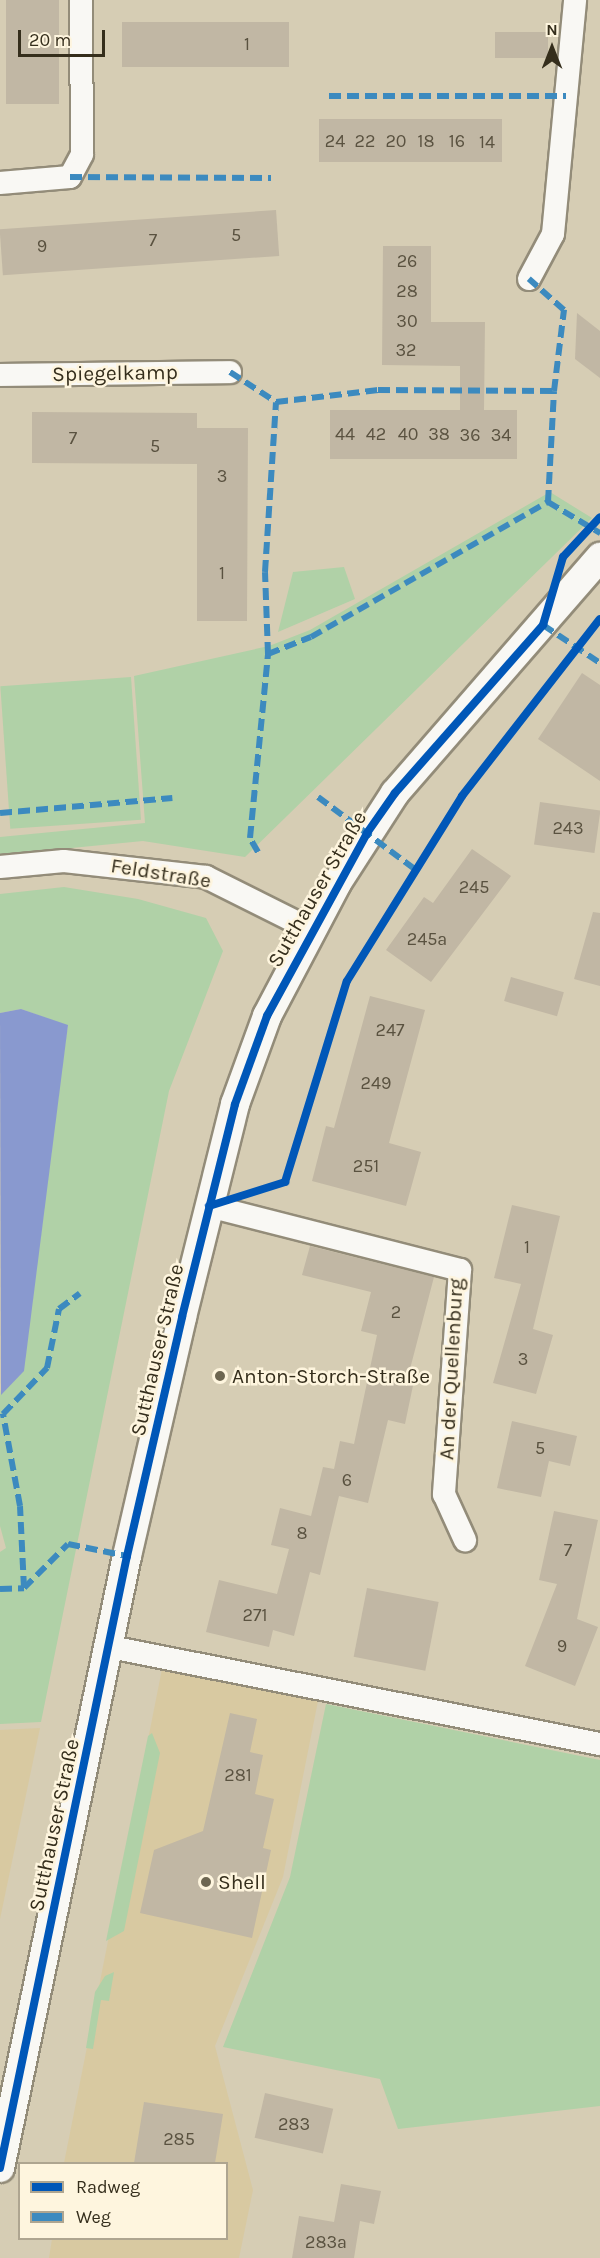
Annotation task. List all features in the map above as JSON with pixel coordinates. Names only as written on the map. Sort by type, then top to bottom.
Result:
[{"type":"street","points":[[0,183],[70,177],[82,153],[81,0]]},
{"type":"street","points":[[529,279],[553,234],[575,0]]},
{"type":"street","name":"Spiegelkamp","points":[[0,375],[230,372]]},
{"type":"street","name":"Sutthauser Straße","points":[[0,2168],[110,1647],[208,1206],[235,1104],[263,1027],[310,929],[395,793],[600,557]]},
{"type":"street","name":"Feldstraße","points":[[0,867],[64,861],[206,877],[310,929]]},
{"type":"street","name":"An der Quellenburg","points":[[208,1206],[460,1270],[444,1494],[465,1540]]},
{"type":"street","points":[[110,1647],[600,1744]]},
{"type":"shaded area","points":[[162,1669],[319,1696],[283,1877],[215,2046],[253,2190],[239,2258],[49,2258],[52,2240],[228,2240],[228,2162],[64,2162]]},
{"type":"shaded area","points":[[40,1728],[0,1919],[0,1730]]},
{"type":"green space","points":[[550,492],[592,518],[245,857],[143,841],[0,855],[0,837],[145,823],[134,676],[269,646],[310,630]]},
{"type":"green space","points":[[344,567],[355,599],[278,632],[293,572]]},
{"type":"green space","points":[[131,677],[141,820],[10,829],[0,686]]},
{"type":"green space","points":[[64,887],[138,899],[206,918],[223,951],[169,1091],[41,1722],[0,1724],[0,1552],[6,1548],[0,1526],[0,1395],[68,1026],[21,1009],[0,1013],[0,894]]},
{"type":"green space","points":[[326,1704],[600,1760],[600,2106],[398,2129],[380,2079],[223,2047],[290,1877]]},
{"type":"green space","points":[[152,1733],[160,1753],[124,1931],[106,1941],[148,1736]]},
{"type":"green space","points":[[114,1972],[109,2001],[101,2000],[93,2049],[86,2048],[95,1992],[105,1976]]},
{"type":"water","points":[[21,1009],[68,1025],[24,1371],[1,1395],[0,1013]]},
{"type":"building","points":[[6,0],[59,0],[59,104],[6,104]]},
{"type":"building","points":[[122,22],[289,22],[289,67],[122,67]]},
{"type":"building","points":[[495,32],[548,32],[548,58],[495,58]]},
{"type":"building","points":[[319,119],[502,119],[502,162],[319,162]]},
{"type":"building","points":[[276,210],[279,256],[3,275],[0,229]]},
{"type":"building","points":[[383,246],[431,246],[431,322],[485,322],[484,410],[517,410],[517,459],[330,459],[330,410],[460,410],[460,366],[382,365]]},
{"type":"building","points":[[577,313],[600,331],[600,378],[575,359]]},
{"type":"building","points":[[32,412],[197,413],[197,428],[248,428],[247,621],[197,621],[197,464],[32,463]]},
{"type":"building","points":[[582,673],[600,685],[600,781],[538,739]]},
{"type":"building","points":[[540,802],[600,810],[594,853],[534,845]]},
{"type":"building","points":[[472,849],[511,876],[431,982],[386,950],[424,897],[433,903]]},
{"type":"building","points":[[593,912],[600,913],[600,986],[574,979]]},
{"type":"building","points":[[511,977],[564,992],[557,1016],[504,1001]]},
{"type":"building","points":[[370,996],[425,1010],[389,1143],[421,1152],[406,1206],[312,1181],[326,1126],[334,1128]]},
{"type":"building","points":[[512,1205],[560,1216],[533,1329],[553,1335],[536,1394],[493,1383],[521,1284],[494,1278]]},
{"type":"building","points":[[310,1246],[434,1277],[410,1369],[416,1371],[405,1424],[388,1420],[368,1503],[339,1496],[320,1575],[310,1572],[294,1636],[273,1630],[269,1647],[206,1632],[219,1580],[277,1594],[289,1549],[271,1545],[280,1508],[311,1516],[323,1467],[334,1469],[340,1441],[354,1444],[377,1335],[361,1331],[371,1292],[302,1275]]},
{"type":"building","points":[[512,1421],[577,1436],[570,1466],[549,1461],[541,1497],[497,1488]]},
{"type":"building","points":[[554,1511],[598,1520],[577,1619],[598,1627],[575,1686],[525,1666],[557,1584],[539,1580]]},
{"type":"building","points":[[367,1588],[439,1602],[425,1671],[354,1657]]},
{"type":"building","name":"Shell","points":[[230,1713],[257,1719],[250,1752],[263,1755],[255,1794],[274,1799],[263,1848],[271,1850],[252,1938],[140,1913],[154,1850],[203,1831]]},
{"type":"building","points":[[265,2093],[333,2109],[323,2154],[255,2138]]},
{"type":"building","points":[[144,2102],[223,2114],[215,2162],[134,2162]]},
{"type":"building","points":[[341,2184],[381,2191],[374,2224],[360,2221],[354,2258],[292,2258],[299,2216],[334,2222]]},
{"type":"marked path","points":[[329,96],[566,96]]},
{"type":"marked path","points":[[70,177],[271,178]]},
{"type":"marked path","points":[[230,372],[276,402],[378,390],[554,391],[564,310],[529,279]]},
{"type":"marked path","points":[[548,502],[554,391]]},
{"type":"marked path","points":[[258,852],[250,838],[268,654],[265,572],[276,402]]},
{"type":"marked path","points":[[548,502],[600,533]]},
{"type":"marked path","points":[[268,654],[311,637],[548,502]]},
{"type":"marked path","points":[[543,625],[600,663]]},
{"type":"marked path","points":[[318,797],[416,870]]},
{"type":"marked path","points":[[0,813],[172,798]]},
{"type":"marked path","points":[[24,1588],[20,1506],[3,1414],[47,1368],[59,1309],[80,1293]]},
{"type":"marked path","points":[[0,1589],[24,1588],[68,1544],[127,1556]]},
{"type":"cycle path","points":[[0,2168],[127,1556],[182,1317],[235,1104],[267,1016],[367,833],[395,793],[543,625],[563,557],[600,517]]},
{"type":"cycle path","points":[[209,1206],[285,1182],[347,981],[462,796],[600,619]]},
{"type":"place","name":"Anton-Storch-Straße","points":[[220,1376]]},
{"type":"place","name":"Shell","points":[[206,1882]]}]
